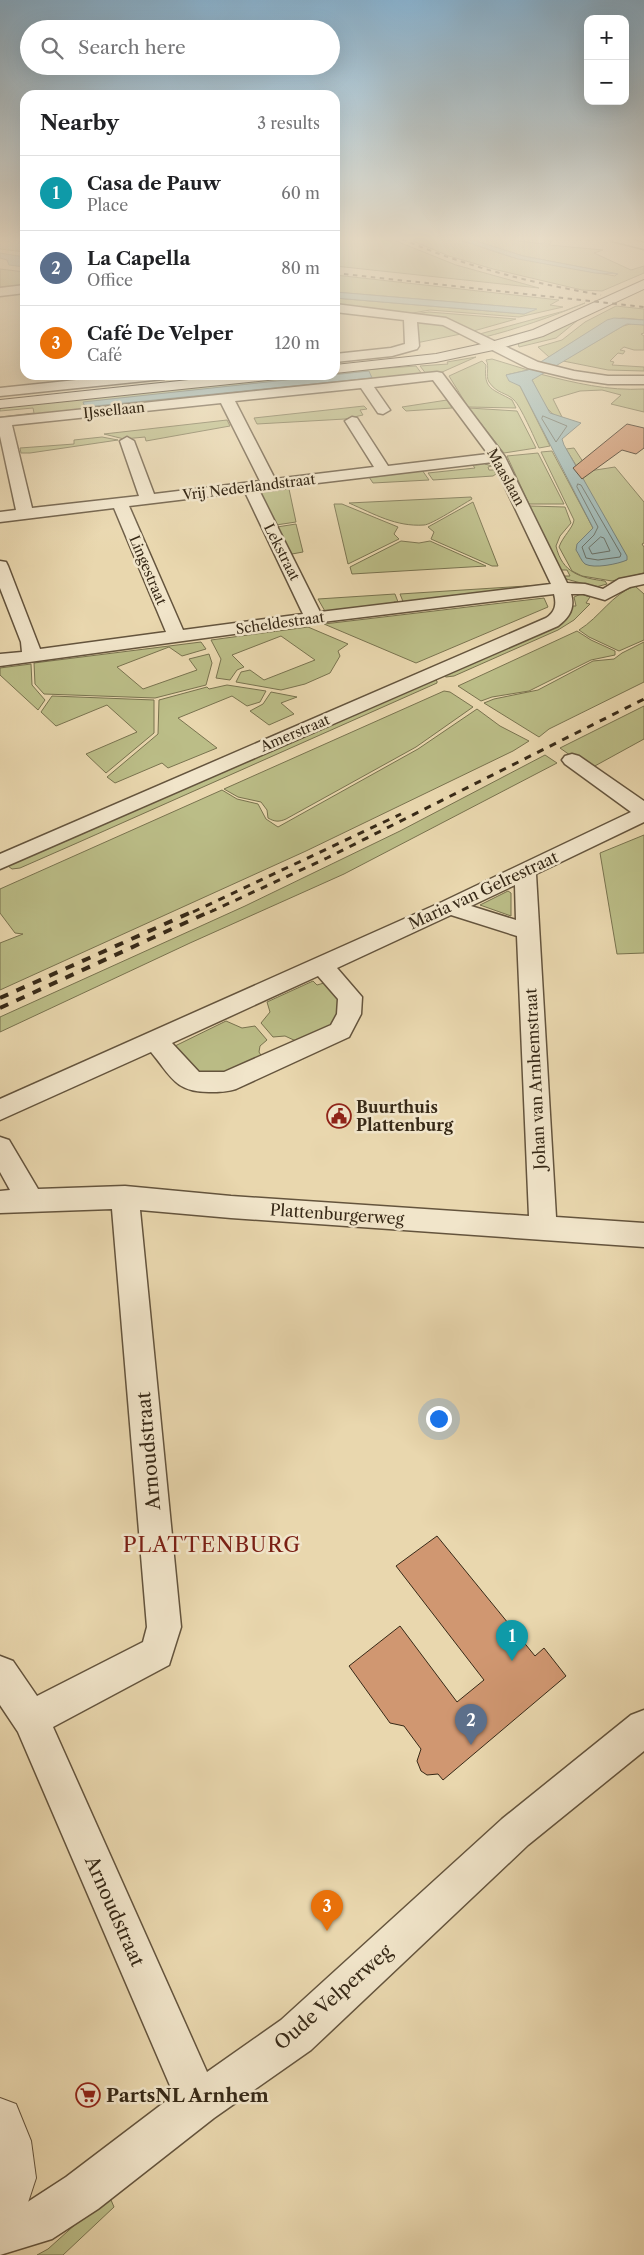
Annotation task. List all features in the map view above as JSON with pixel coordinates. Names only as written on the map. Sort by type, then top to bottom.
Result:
[{"type":"main road","points":[[340,363],[477,344]]},
{"type":"main road","points":[[340,368],[436,358],[484,344]]},
{"type":"main road","name":"IJssellaan","points":[[0,398],[177,380]]},
{"type":"main road","name":"IJssellaan","points":[[0,404],[228,380]]},
{"type":"main road","points":[[0,2120],[8,2142],[13,2178],[0,2219]]},
{"type":"street","points":[[340,357],[392,352],[404,344]]},
{"type":"street","points":[[497,344],[536,363],[592,378],[644,380]]},
{"type":"street","name":"IJssellaan","points":[[2,422],[436,376]]},
{"type":"street","name":"Maaslaan","points":[[436,376],[498,456],[561,588]]},
{"type":"street","name":"IJssellaan","points":[[0,392],[116,380]]},
{"type":"street","points":[[365,384],[383,410]]},
{"type":"street","points":[[226,398],[270,485]]},
{"type":"street","points":[[352,421],[384,471]]},
{"type":"street","points":[[2,422],[25,514]]},
{"type":"street","points":[[127,441],[148,499]]},
{"type":"street","name":"Vrij Nederlandstraat","points":[[0,517],[498,456]]},
{"type":"street","name":"Lekstraat","points":[[250,487],[314,618]]},
{"type":"street","name":"Lingestraat","points":[[119,502],[177,637]]},
{"type":"street","points":[[1,569],[8,611],[30,642],[32,656]]},
{"type":"street","name":"Scheldestraat","points":[[0,660],[314,618],[561,588],[585,589],[605,595],[625,583],[644,579]]},
{"type":"street","name":"Amerstraat","points":[[0,862],[552,622],[561,617],[565,611],[566,603],[561,588]]},
{"type":"street","points":[[572,760],[644,813]]},
{"type":"street","name":"Maria van Gelrestraat","points":[[0,1110],[450,907],[644,813]]},
{"type":"street","name":"Johan van Arnhemstraat","points":[[525,871],[543,1228]]},
{"type":"street","points":[[450,907],[527,931]]},
{"type":"street","points":[[155,1040],[193,1082],[228,1082],[300,1050],[340,1031],[349,1014],[350,997],[321,965]]},
{"type":"street","points":[[0,1147],[30,1201]]},
{"type":"street","name":"Plattenburgerweg","points":[[0,1202],[125,1197],[231,1207],[644,1235]]},
{"type":"street","name":"Arnoudstraat","points":[[31,1719],[157,1653],[164,1627],[125,1197]]},
{"type":"street","name":"Arnoudstraat","points":[[0,1674],[31,1719],[199,2103]]},
{"type":"street","name":"Oude Velperweg","points":[[0,2233],[36,2222],[66,2203],[199,2103],[296,2035],[515,1832],[644,1728]]},
{"type":"green space","points":[[518,344],[530,344],[519,347]]},
{"type":"green space","points":[[547,344],[569,344],[549,357],[538,347]]},
{"type":"green space","points":[[592,344],[644,344],[644,350],[624,347],[620,350],[625,351],[623,354],[618,353],[610,361],[614,362],[612,365],[644,367],[644,371],[608,370],[563,361]]},
{"type":"green space","points":[[476,357],[440,373],[427,375],[420,366],[448,364],[447,362]]},
{"type":"green space","points":[[492,359],[528,370],[506,375],[520,386],[550,446],[539,448],[514,400],[495,389],[489,382],[486,360]]},
{"type":"green space","points":[[482,361],[486,365],[485,373],[488,384],[495,391],[512,400],[516,408],[468,407],[449,376]]},
{"type":"green space","points":[[416,366],[422,374],[0,420],[0,417],[34,413],[33,408],[0,411],[0,407],[256,380],[289,380],[84,403],[85,407],[372,378],[368,371],[340,374],[340,372]]},
{"type":"green space","points":[[540,374],[605,388],[644,389],[644,412],[611,404],[621,395],[602,390],[580,391],[553,399],[563,419],[557,417],[547,408],[532,380]]},
{"type":"green space","points":[[447,400],[452,408],[406,411],[402,407]]},
{"type":"green space","points":[[364,406],[367,409],[360,410],[363,415],[345,419],[257,424],[254,418]]},
{"type":"green space","points":[[469,408],[517,411],[536,448],[504,453]]},
{"type":"green space","points":[[227,420],[230,426],[146,441],[145,437],[124,439],[104,434]]},
{"type":"green space","points":[[102,437],[118,440],[30,453],[21,453],[20,448],[74,444],[74,440]]},
{"type":"green space","points":[[574,448],[589,471],[615,467],[644,502],[644,543],[642,544],[644,547],[644,573],[612,581],[582,576],[572,571],[559,547],[574,520],[541,452],[552,451],[593,528],[591,532],[622,562],[579,470],[566,449]]},
{"type":"green space","points":[[538,453],[564,504],[529,504],[507,456]]},
{"type":"green space","points":[[488,462],[485,464],[492,466],[488,467],[489,470],[494,470],[496,474],[493,476],[433,480],[428,473],[475,468],[472,464]]},
{"type":"green space","points":[[422,470],[429,480],[373,483],[369,477]]},
{"type":"green space","points":[[289,489],[296,522],[276,525],[259,493]]},
{"type":"green space","points":[[471,497],[472,499],[447,514],[424,525],[395,522],[349,503]]},
{"type":"green space","points":[[473,502],[498,566],[492,566],[431,539],[434,532],[428,527]]},
{"type":"green space","points":[[334,504],[342,504],[398,527],[394,534],[399,539],[348,564]]},
{"type":"green space","points":[[530,506],[565,507],[571,523],[560,536],[556,546],[559,555],[568,568],[574,572],[581,576],[605,581],[607,584],[596,587],[566,579],[564,576],[570,576],[567,570],[559,570]]},
{"type":"green space","points":[[296,524],[303,552],[292,554],[277,527]]},
{"type":"green space","points":[[401,541],[419,543],[430,541],[486,566],[352,574],[350,567]]},
{"type":"green space","points":[[542,585],[544,588],[404,604],[400,594]]},
{"type":"green space","points":[[635,586],[644,594],[644,640],[619,651],[589,637],[579,630],[620,594]]},
{"type":"green space","points":[[395,594],[398,602],[394,602],[395,605],[326,613],[318,599]]},
{"type":"green space","points":[[581,594],[590,597],[586,603],[590,604],[574,620],[558,630],[454,676],[446,677],[441,674],[572,606],[576,606],[574,597]]},
{"type":"green space","points":[[544,598],[548,607],[416,663],[324,624]]},
{"type":"green space","points":[[308,627],[348,644],[338,651],[340,656],[330,673],[305,684],[281,690],[236,682],[241,672],[250,670],[264,680],[315,660],[281,636],[232,655],[244,667],[237,670],[230,680],[216,678],[221,659],[211,640]]},
{"type":"green space","points":[[577,631],[615,651],[615,655],[591,660],[529,691],[492,697],[481,701],[458,686]]},
{"type":"green space","points":[[201,642],[206,649],[182,656],[169,647],[117,667],[143,689],[197,670],[189,659],[209,654],[212,663],[206,685],[155,698],[44,694],[35,684],[34,663]]},
{"type":"green space","points":[[644,642],[644,682],[549,729],[539,737],[484,703],[494,699],[538,690],[593,661],[614,659]]},
{"type":"green space","points":[[31,664],[32,685],[45,700],[38,710],[0,675],[0,668]]},
{"type":"green space","points":[[434,678],[437,683],[77,843],[20,868],[12,869],[8,866],[8,862]]},
{"type":"green space","points":[[227,685],[266,691],[260,702],[247,706],[232,696],[178,718],[217,748],[168,768],[162,763],[115,783],[107,777],[158,734],[159,700],[207,687],[209,689]]},
{"type":"green space","points":[[444,691],[450,692],[473,707],[416,747],[286,819],[277,821],[270,819],[268,818],[267,810],[261,802],[238,797],[224,789]]},
{"type":"green space","points":[[271,692],[297,697],[281,703],[294,714],[269,725],[250,711],[263,704]]},
{"type":"green space","points":[[52,696],[154,700],[154,733],[106,773],[86,754],[137,732],[107,705],[56,726],[41,712]]},
{"type":"green space","points":[[644,706],[644,739],[593,767],[574,758],[560,748]]},
{"type":"green space","points":[[477,709],[500,726],[529,741],[513,751],[306,851],[0,990],[0,943],[23,934],[15,933],[0,913],[0,889],[222,790],[237,799],[258,804],[266,819],[278,827],[418,749]]},
{"type":"green space","points":[[545,755],[557,763],[344,874],[190,943],[0,1032],[0,1017],[245,906],[400,831]]},
{"type":"green space","points":[[644,835],[644,953],[617,954],[600,853]]},
{"type":"green space","points":[[508,891],[511,893],[511,916],[480,905]]},
{"type":"green space","points":[[313,981],[317,985],[324,983],[343,1003],[333,1024],[296,1041],[285,1036],[273,1037],[261,1023],[270,1012],[267,1002]]},
{"type":"green space","points":[[226,1021],[242,1028],[255,1026],[267,1040],[260,1046],[259,1052],[262,1057],[224,1076],[196,1073],[175,1046]]},
{"type":"green space","points":[[111,2200],[114,2207],[63,2255],[37,2255],[48,2249],[98,2204]]},
{"type":"water","points":[[569,344],[593,344],[532,380],[550,413],[581,423],[562,439],[564,445],[627,556],[627,560],[594,566],[585,564],[576,550],[577,544],[593,528],[520,386],[509,381],[506,375],[528,370]]},
{"type":"water","points":[[369,371],[372,378],[85,407],[83,402],[286,380],[340,380],[340,374]]},
{"type":"building","points":[[627,424],[644,428],[644,448],[636,454],[622,450],[582,479],[573,468]]},
{"type":"building","points":[[437,1536],[535,1656],[544,1648],[566,1676],[443,1780],[438,1774],[427,1775],[421,1771],[417,1761],[421,1749],[404,1726],[390,1723],[349,1666],[400,1626],[457,1702],[484,1680],[396,1566]]},
{"type":"railway","points":[[210,912],[327,858],[644,699]]},
{"type":"railway","points":[[193,912],[401,814]]},
{"type":"railway","points":[[0,998],[196,910]]},
{"type":"railway","points":[[0,1008],[213,910]]},
{"type":"place","name":"Buurthuis Plattenburg","points":[[339,1116]]},
{"type":"place","name":"Casa de Pauw","points":[[512,1661]]},
{"type":"place","name":"La Capella","points":[[471,1745]]},
{"type":"place","name":"Café De Velper","points":[[327,1931]]},
{"type":"place","name":"PartsNL Arnhem","points":[[88,2095]]},
{"type":"district","name":"PLATTENBURG","points":[[212,1545]]}]
